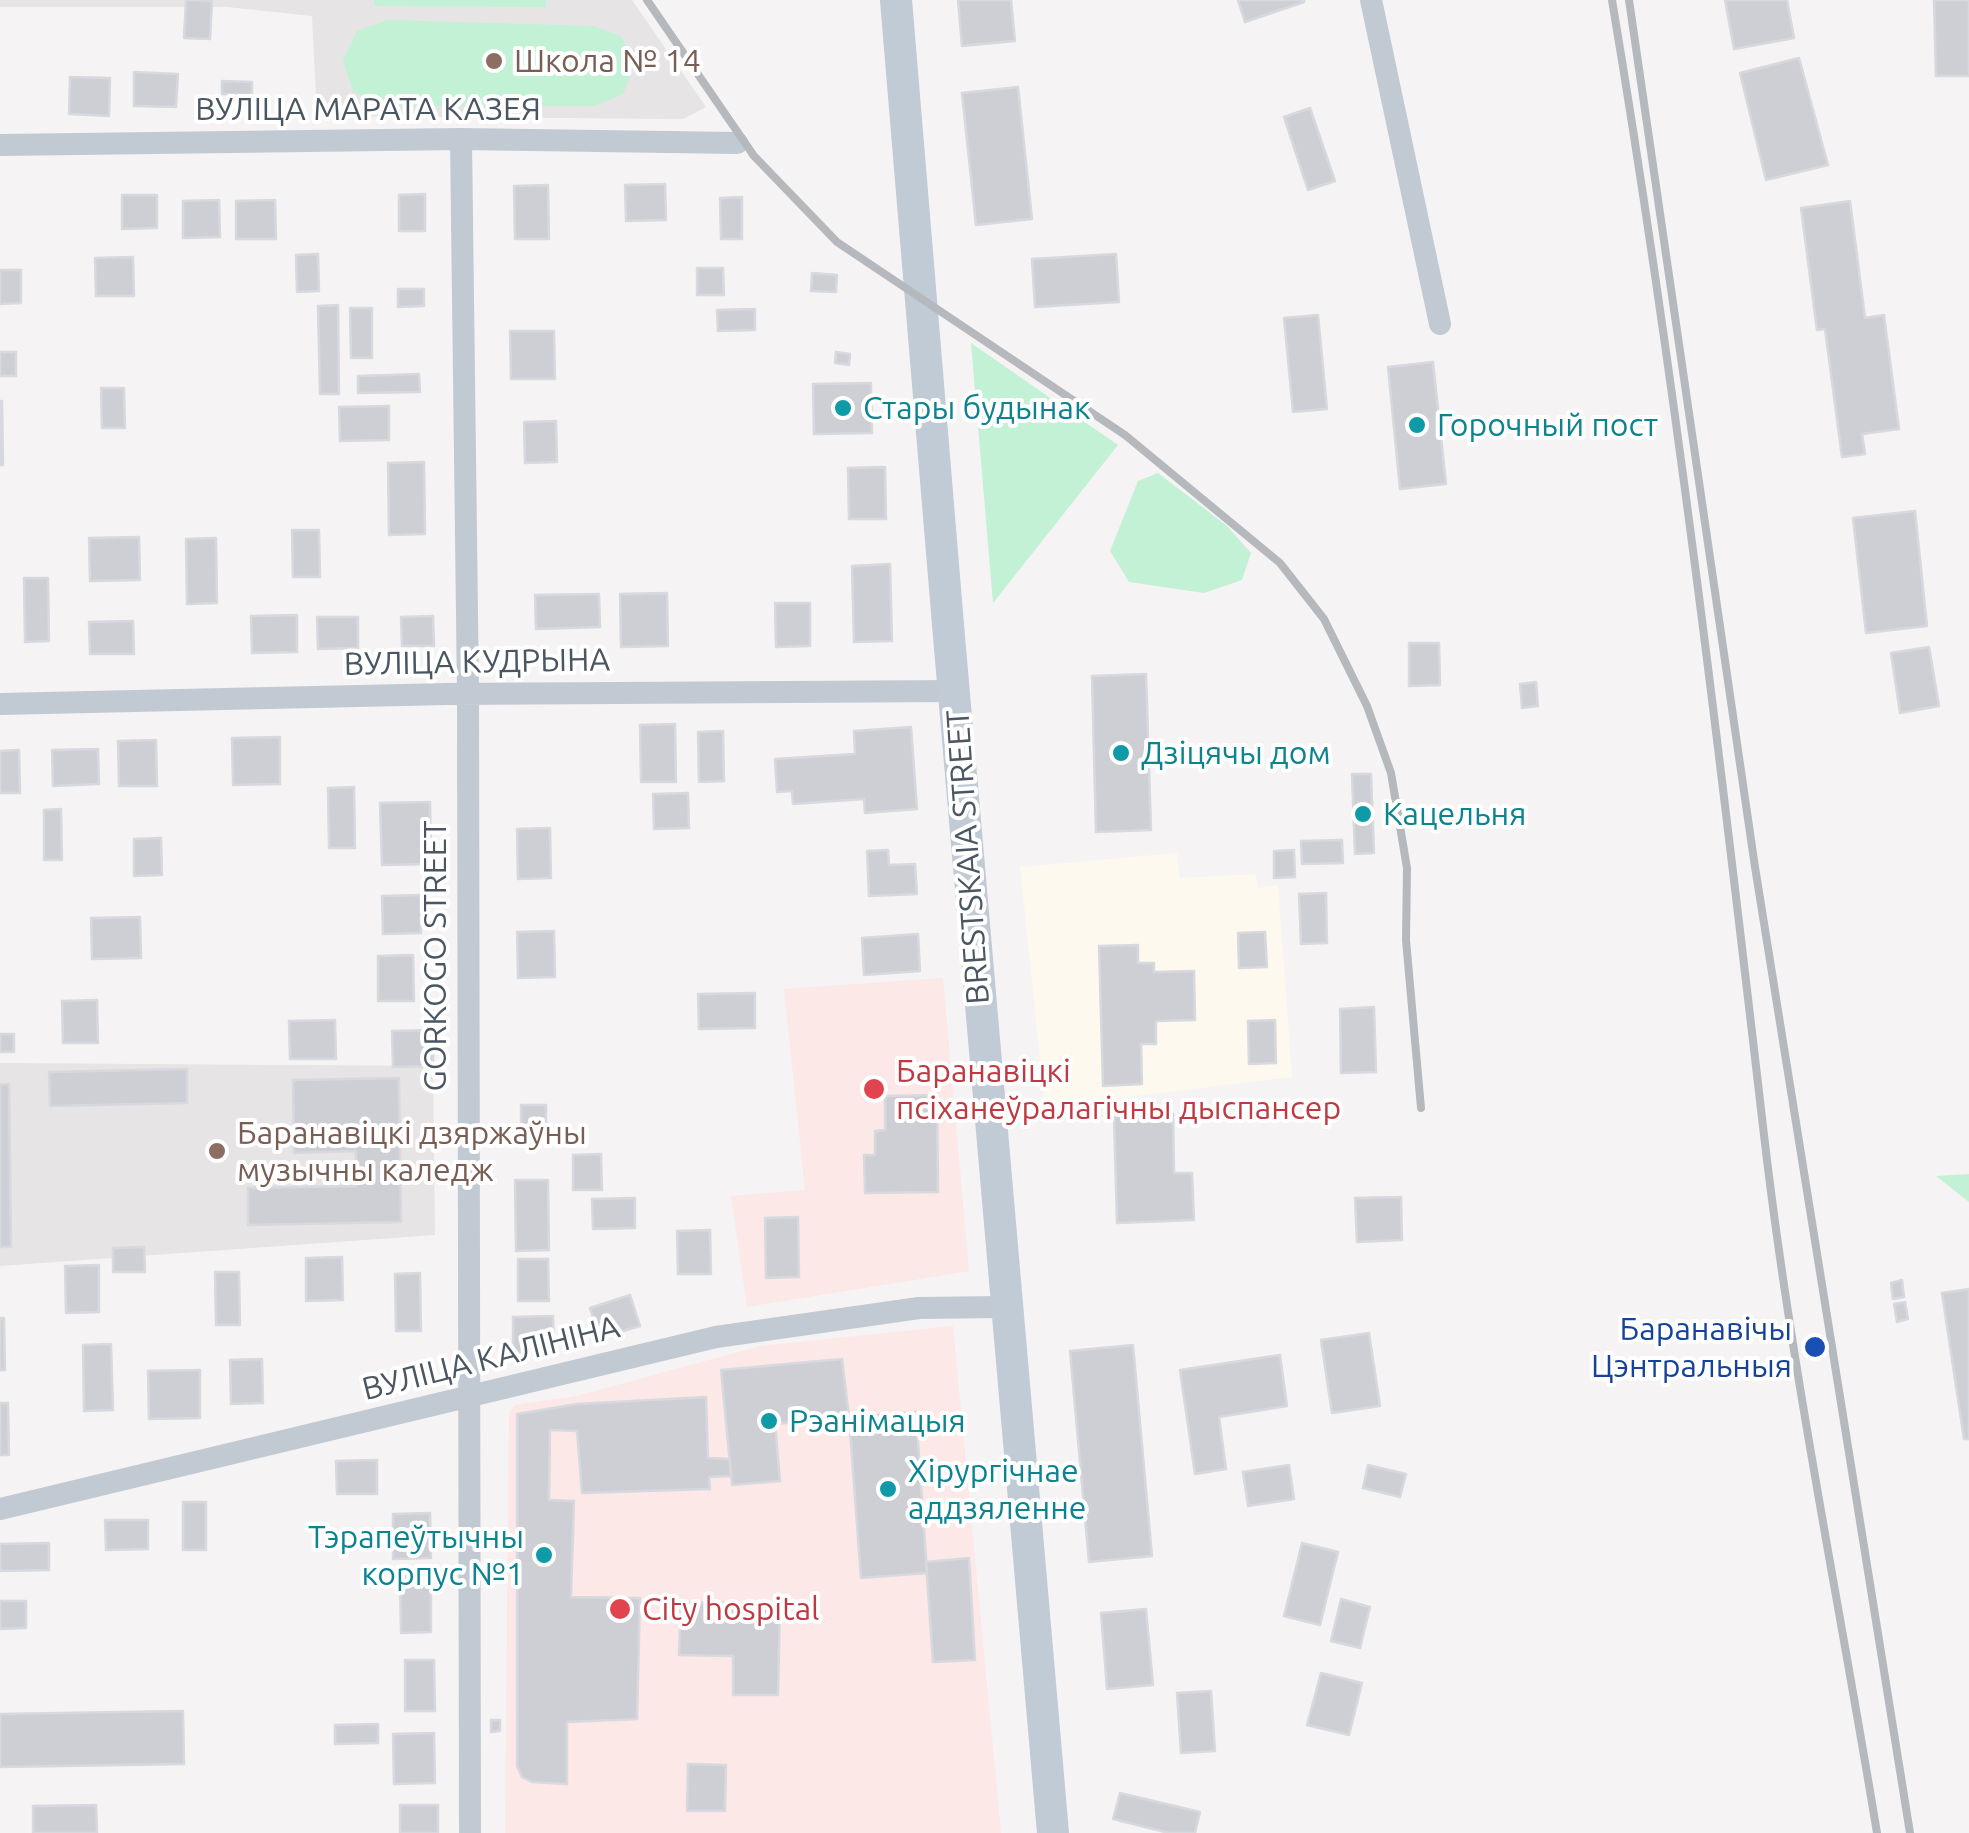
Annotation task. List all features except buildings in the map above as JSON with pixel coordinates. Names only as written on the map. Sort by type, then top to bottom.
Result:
[{"type":"main road","name":"BRESTSKAIA STREET","points":[[896,0],[956,690],[1002,1307],[1053,1833]]},
{"type":"street","points":[[1371,0],[1440,324]]},
{"type":"street","name":"ВУЛІЦА МАРАТА КАЗЕЯ","points":[[0,145],[461,139],[737,143]]},
{"type":"street","name":"GORKOGO STREET","points":[[461,139],[468,693],[470,1833]]},
{"type":"street","name":"ВУЛІЦА КУДРЫНА","points":[[0,704],[468,693],[956,690]]},
{"type":"street","name":"ВУЛІЦА КАЛІНІНА","points":[[0,1508],[716,1337],[919,1308],[1002,1307]]},
{"type":"shaded area","name":"Школа № 14","points":[[0,0],[632,0],[706,107],[683,119],[317,116],[312,16],[227,7],[0,7]]},
{"type":"shaded area","points":[[1177,853],[1180,878],[1256,874],[1258,888],[1278,885],[1292,1077],[1045,1107],[1020,867]]},
{"type":"shaded area","name":"Баранавіцкі псіханеўралагічны дыспансер","points":[[943,978],[969,1271],[747,1307],[731,1196],[805,1190],[784,989]]},
{"type":"shaded area","name":"Баранавіцкі дзяржаўны музычны каледж","points":[[0,1063],[433,1066],[435,1235],[0,1266]]},
{"type":"shaded area","points":[[953,1326],[1001,1833],[505,1833],[509,1413],[515,1405],[577,1396],[760,1346]]},
{"type":"green space","points":[[374,0],[546,0],[546,7],[374,6]]},
{"type":"green space","points":[[388,20],[594,26],[622,37],[634,66],[623,94],[595,106],[383,106],[353,91],[343,60],[357,31]]},
{"type":"green space","points":[[971,343],[1118,445],[993,603]]},
{"type":"green space","points":[[1158,473],[1227,526],[1251,553],[1242,580],[1204,593],[1129,582],[1110,551],[1138,481]]},
{"type":"green space","points":[[1969,1174],[1969,1202],[1936,1176]]},
{"type":"railway","points":[[647,0],[754,156],[837,242],[1125,435],[1280,563],[1324,619],[1367,706],[1391,773],[1407,868],[1406,940],[1421,1108]]},
{"type":"railway","points":[[1612,0],[1695,566],[1775,1222],[1877,1833]]},
{"type":"railway","points":[[1629,0],[1755,867],[1910,1833]]},
{"type":"place","name":"Школа № 14","points":[[494,61]]},
{"type":"place","name":"Стары будынак","points":[[843,408]]},
{"type":"place","name":"Горочный пост","points":[[1417,425]]},
{"type":"place","name":"Дзіцячы дом","points":[[1121,753]]},
{"type":"place","name":"Кацельня","points":[[1363,814]]},
{"type":"place","name":"Баранавіцкі псіханеўралагічны дыспансер","points":[[874,1089]]},
{"type":"place","name":"Баранавіцкі дзяржаўны музычны каледж","points":[[217,1151]]},
{"type":"place","name":"Баранавічы Цэнтральныя","points":[[1815,1347]]},
{"type":"place","name":"Рэанімацыя","points":[[769,1421]]},
{"type":"place","name":"Хірургічнае аддзяленне","points":[[888,1489]]},
{"type":"place","name":"Тэрапеўтычны корпус №1","points":[[544,1555]]},
{"type":"place","name":"City hospital","points":[[620,1609]]}]
